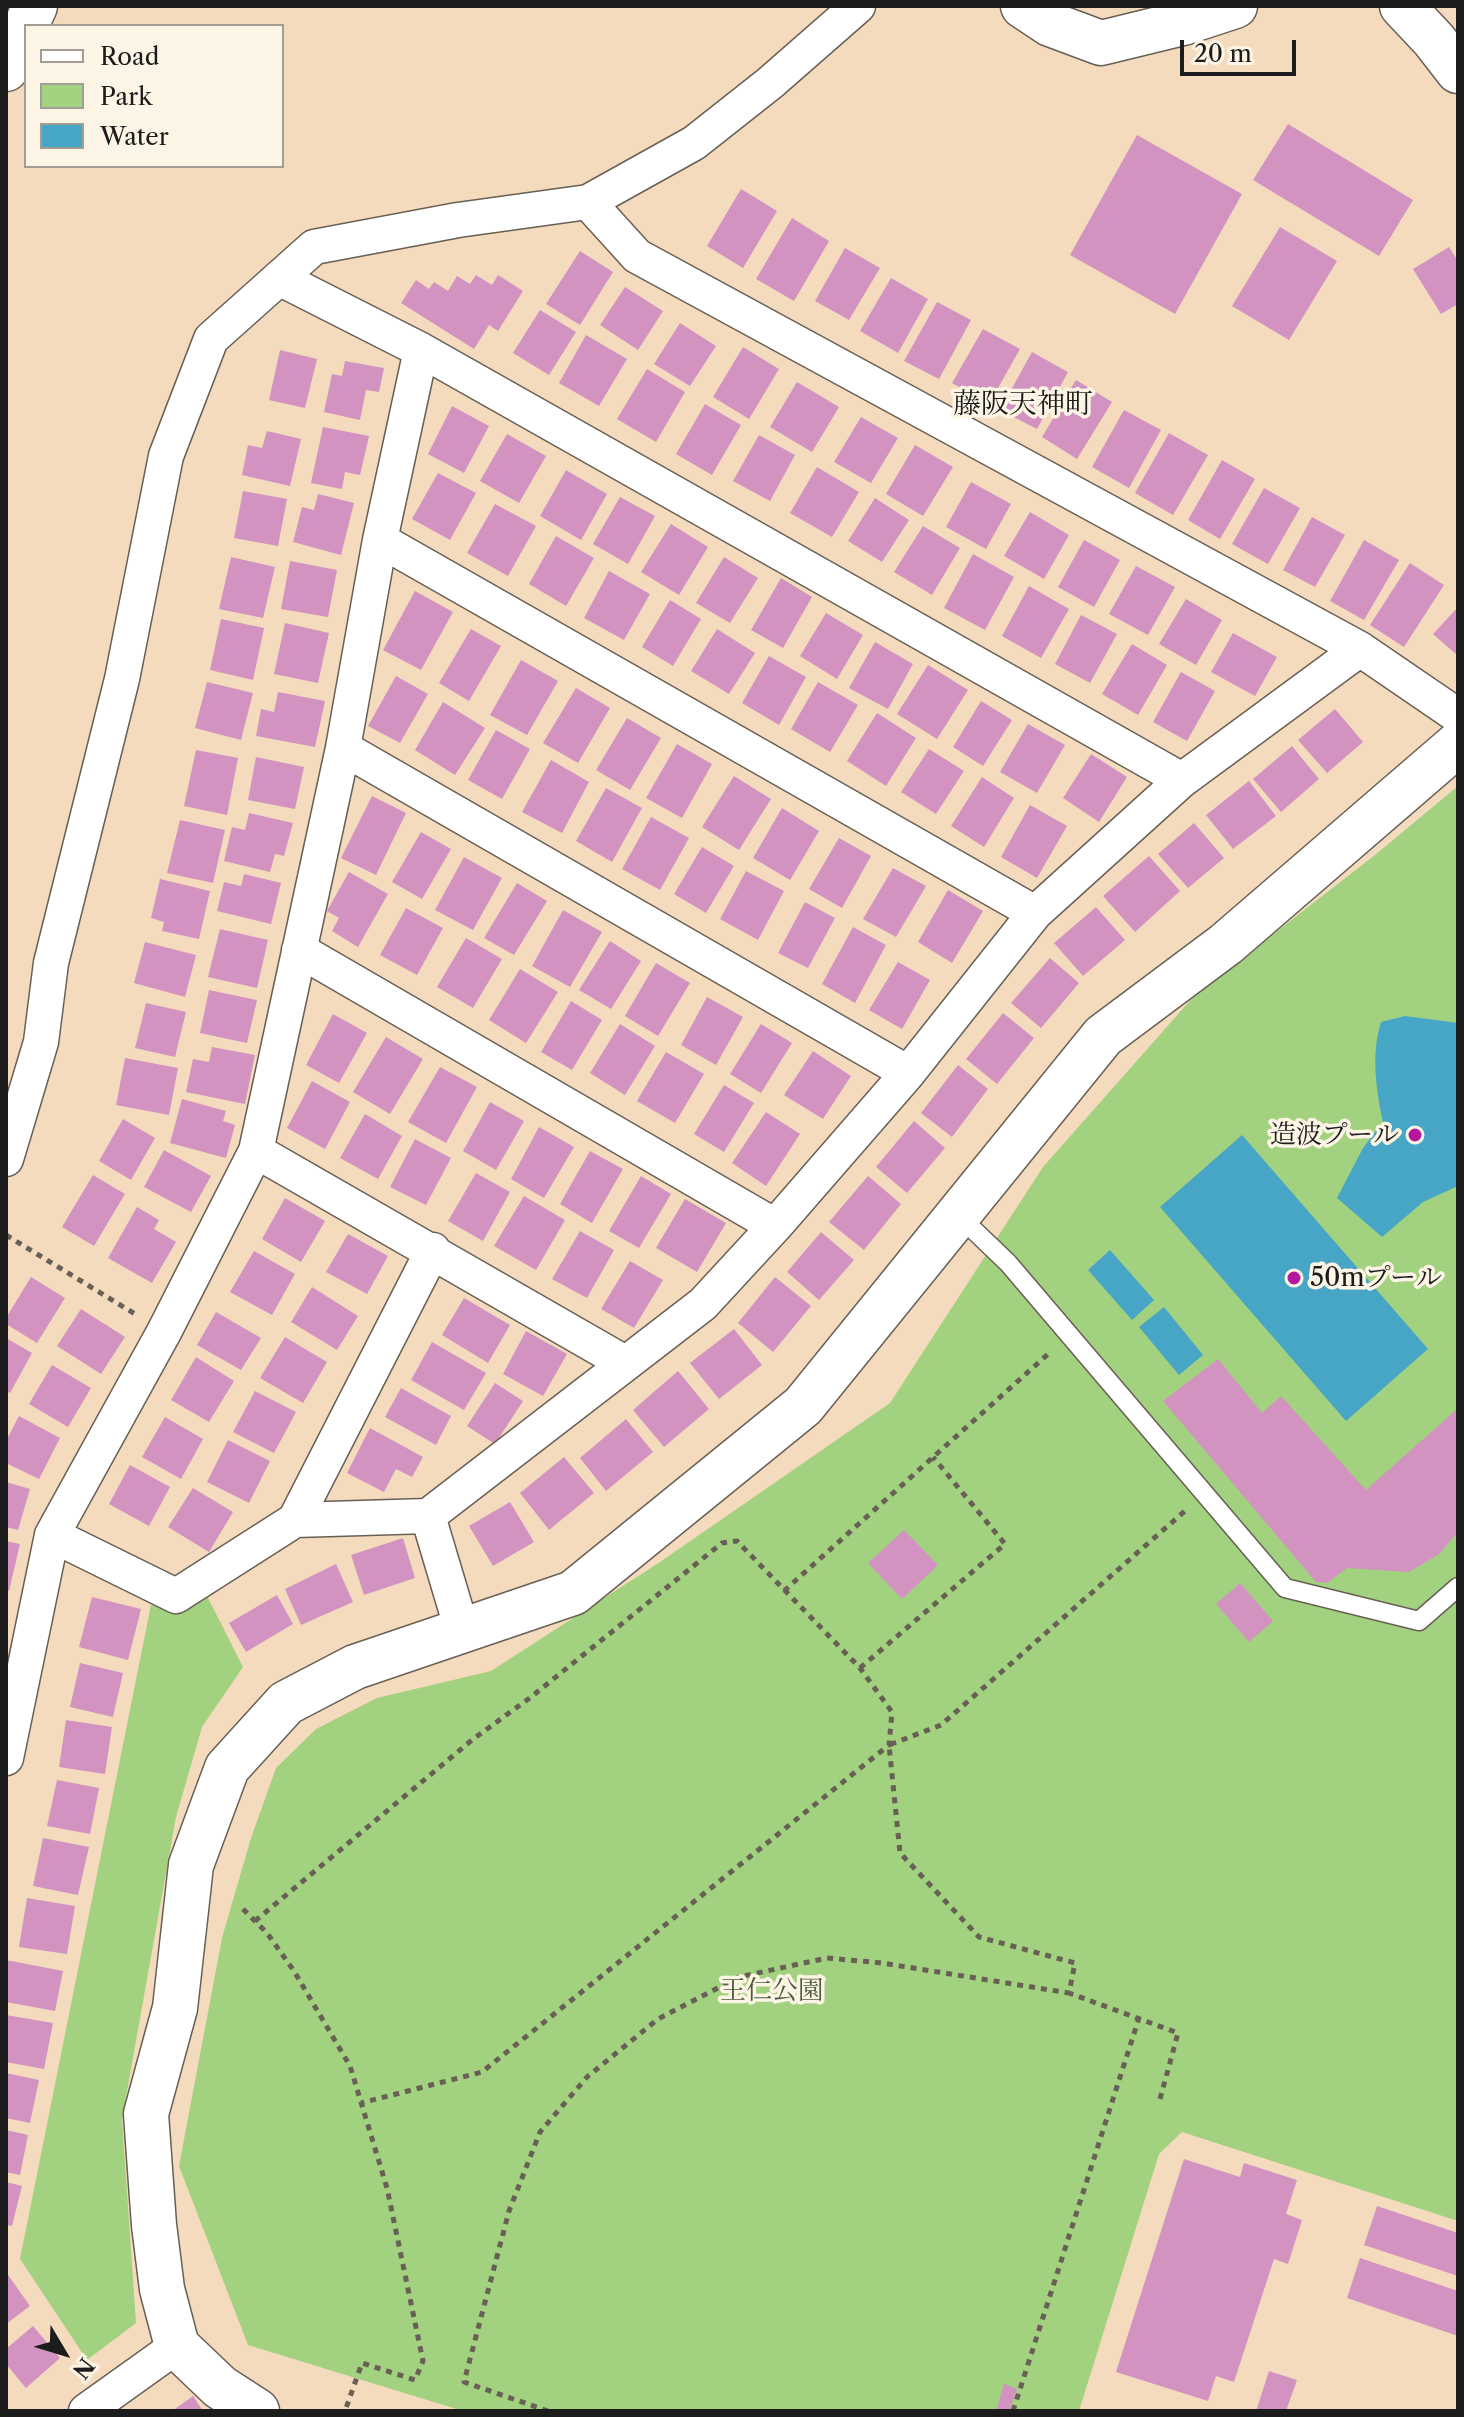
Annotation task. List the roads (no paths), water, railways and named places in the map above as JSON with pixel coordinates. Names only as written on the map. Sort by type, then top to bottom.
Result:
[{"type":"street","points":[[6,1159],[41,1042],[51,963],[122,679],[166,456],[211,339],[314,247],[458,220],[588,202],[694,143],[770,83],[858,6]]},
{"type":"street","points":[[1023,6],[1050,24],[1101,43],[1183,23],[1235,6]]},
{"type":"street","points":[[1402,6],[1458,71]]},
{"type":"street","points":[[6,69],[24,30]]},
{"type":"street","points":[[588,202],[637,256],[1360,649],[1458,716]]},
{"type":"street","points":[[279,278],[421,350],[1182,780]]},
{"type":"street","points":[[6,1758],[52,1535],[164,1332],[256,1151],[343,748],[380,540],[421,350]]},
{"type":"street","points":[[380,540],[1035,913]]},
{"type":"street","points":[[295,1520],[428,1516],[703,1304],[908,1073],[1035,913],[1182,780],[1360,649]]},
{"type":"street","points":[[257,2411],[220,2387],[177,2346],[162,2289],[146,2114],[175,2008],[191,1865],[227,1768],[286,1703],[355,1667],[573,1593],[803,1406],[1103,1036],[1226,944],[1458,744]]},
{"type":"street","points":[[343,748],[908,1073]]},
{"type":"street","points":[[299,950],[775,1226]]},
{"type":"street","points":[[256,1151],[625,1363]]},
{"type":"street","points":[[52,1535],[176,1596],[295,1520],[433,1250]]},
{"type":"street","points":[[428,1516],[462,1630]]},
{"type":"street","points":[[86,2411],[177,2346]]},
{"type":"lane","points":[[958,1215],[1008,1263],[1285,1588],[1419,1621],[1458,1587]]},
{"type":"water","name":"造波プール","points":[[1405,1016],[1458,1023],[1458,1186],[1423,1202],[1382,1237],[1337,1198],[1363,1148],[1383,1122],[1376,1072],[1376,1047],[1381,1022]]},
{"type":"water","name":"50mプール","points":[[1242,1135],[1428,1349],[1346,1421],[1160,1207]]},
{"type":"water","points":[[1110,1250],[1154,1300],[1132,1320],[1088,1270]]},
{"type":"water","points":[[1164,1307],[1203,1355],[1179,1375],[1139,1327]]},
{"type":"place","name":"造波プール","points":[[1415,1135]]},
{"type":"place","name":"50mプール","points":[[1294,1278]]},
{"type":"district","name":"藤阪天神町","points":[[1023,405]]},
{"type":"park label","name":"王仁公園","points":[[772,1991]]}]
